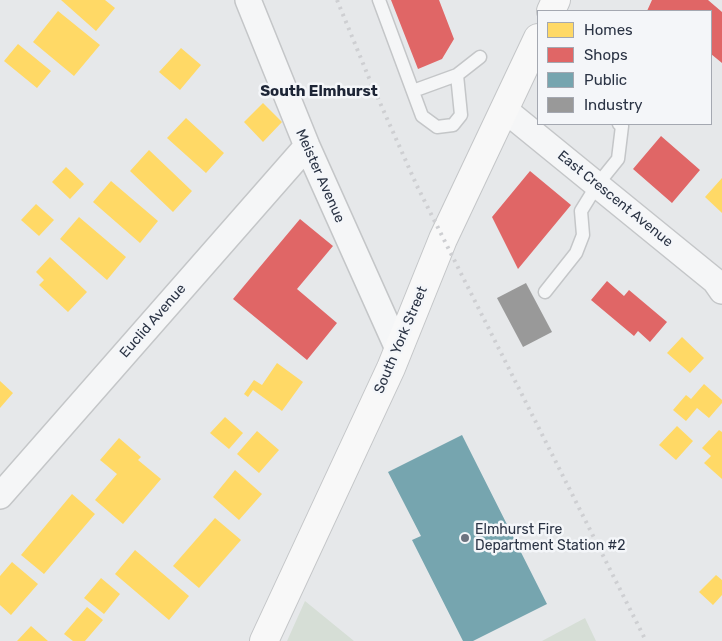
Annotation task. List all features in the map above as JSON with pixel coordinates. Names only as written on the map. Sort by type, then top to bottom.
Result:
[{"type":"main road","name":"South York Street","points":[[264,641],[398,349],[443,239],[505,110],[535,53]]},
{"type":"street","name":"Meister Avenue","points":[[248,0],[307,146],[398,349]]},
{"type":"street","name":"East Crescent Avenue","points":[[505,110],[715,280],[722,291]]},
{"type":"street","name":"Euclid Avenue","points":[[0,496],[307,146]]},
{"type":"lane","points":[[379,0],[422,116],[437,127],[452,124],[461,115],[458,75]]},
{"type":"lane","points":[[413,91],[458,75],[480,58]]},
{"type":"lane","points":[[545,292],[576,253],[583,235],[581,211],[597,185],[618,159],[621,125]]},
{"type":"shaded area","points":[[305,601],[354,641],[287,641]]},
{"type":"shaded area","points":[[585,618],[596,641],[542,641]]},
{"type":"building: Homes","points":[[61,0],[105,0],[115,8],[96,31]]},
{"type":"building: Homes","points":[[58,11],[100,45],[74,76],[33,42]]},
{"type":"building: Homes","points":[[18,44],[51,71],[37,88],[4,61]]},
{"type":"building: Homes","points":[[181,48],[201,65],[180,90],[159,72]]},
{"type":"building: Homes","points":[[263,103],[282,122],[263,142],[244,122]]},
{"type":"building: Homes","points":[[186,118],[224,153],[206,173],[167,138]]},
{"type":"building: Homes","points":[[149,150],[192,191],[173,212],[130,171]]},
{"type":"building: Homes","points":[[66,167],[84,184],[70,199],[52,182]]},
{"type":"building: Homes","points":[[722,178],[722,213],[705,197]]},
{"type":"building: Homes","points":[[111,181],[158,221],[140,243],[93,202]]},
{"type":"building: Homes","points":[[36,204],[54,220],[39,236],[21,220]]},
{"type":"building: Homes","points":[[79,217],[126,257],[107,280],[60,239]]},
{"type":"building: Homes","points":[[50,257],[87,292],[68,312],[39,285],[44,280],[36,272]]},
{"type":"building: Homes","points":[[682,337],[704,358],[690,373],[667,353]]},
{"type":"building: Homes","points":[[277,363],[303,382],[282,411],[253,390],[248,397],[244,394],[254,380],[262,385]]},
{"type":"building: Homes","points":[[0,381],[13,393],[0,408]]},
{"type":"building: Homes","points":[[704,384],[722,400],[722,403],[709,418],[697,408],[686,421],[673,410],[686,395],[691,399]]},
{"type":"building: Homes","points":[[225,417],[243,433],[229,449],[210,433]]},
{"type":"building: Homes","points":[[677,426],[693,441],[676,460],[659,445]]},
{"type":"building: Homes","points":[[719,430],[722,432],[722,479],[704,463],[711,456],[702,448]]},
{"type":"building: Homes","points":[[257,431],[279,450],[259,473],[237,454]]},
{"type":"building: Homes","points":[[119,438],[141,457],[138,460],[161,479],[123,524],[95,500],[117,474],[100,460]]},
{"type":"building: Homes","points":[[235,470],[262,494],[239,520],[213,497]]},
{"type":"building: Homes","points":[[72,494],[95,514],[44,574],[21,555]]},
{"type":"building: Homes","points":[[215,518],[241,540],[199,588],[173,566]]},
{"type":"building: Homes","points":[[135,550],[189,596],[169,620],[115,574]]},
{"type":"building: Homes","points":[[12,562],[38,584],[11,615],[0,605],[0,576]]},
{"type":"building: Homes","points":[[716,575],[722,580],[722,595],[713,605],[699,592]]},
{"type":"building: Homes","points":[[101,578],[120,594],[104,614],[84,598]]},
{"type":"building: Homes","points":[[87,607],[103,620],[85,641],[73,641],[64,634]]},
{"type":"building: Homes","points":[[31,626],[48,641],[17,641]]},
{"type":"building: Shops","points":[[391,0],[439,0],[454,39],[442,59],[418,69]]},
{"type":"building: Shops","points":[[652,0],[708,0],[722,12],[722,63],[712,55],[712,10],[647,10]]},
{"type":"building: Shops","points":[[661,136],[700,170],[672,203],[633,169]]},
{"type":"building: Shops","points":[[530,171],[571,205],[518,269],[492,217]]},
{"type":"building: Shops","points":[[300,219],[333,246],[297,289],[337,323],[307,360],[233,299]]},
{"type":"building: Shops","points":[[607,281],[624,296],[629,290],[667,322],[650,342],[638,331],[634,336],[591,300]]},
{"type":"building: Public","name":"Elmhurst Fire Department Station #2","points":[[462,435],[547,604],[473,641],[463,641],[412,540],[421,536],[388,472]]},
{"type":"building: Industry","points":[[526,283],[552,332],[523,347],[497,298]]},
{"type":"railway","points":[[337,0],[417,186],[646,641]]},
{"type":"place","name":"Elmhurst Fire Department Station #2","points":[[465,538]]},
{"type":"district","name":"South Elmhurst","points":[[319,92]]}]
